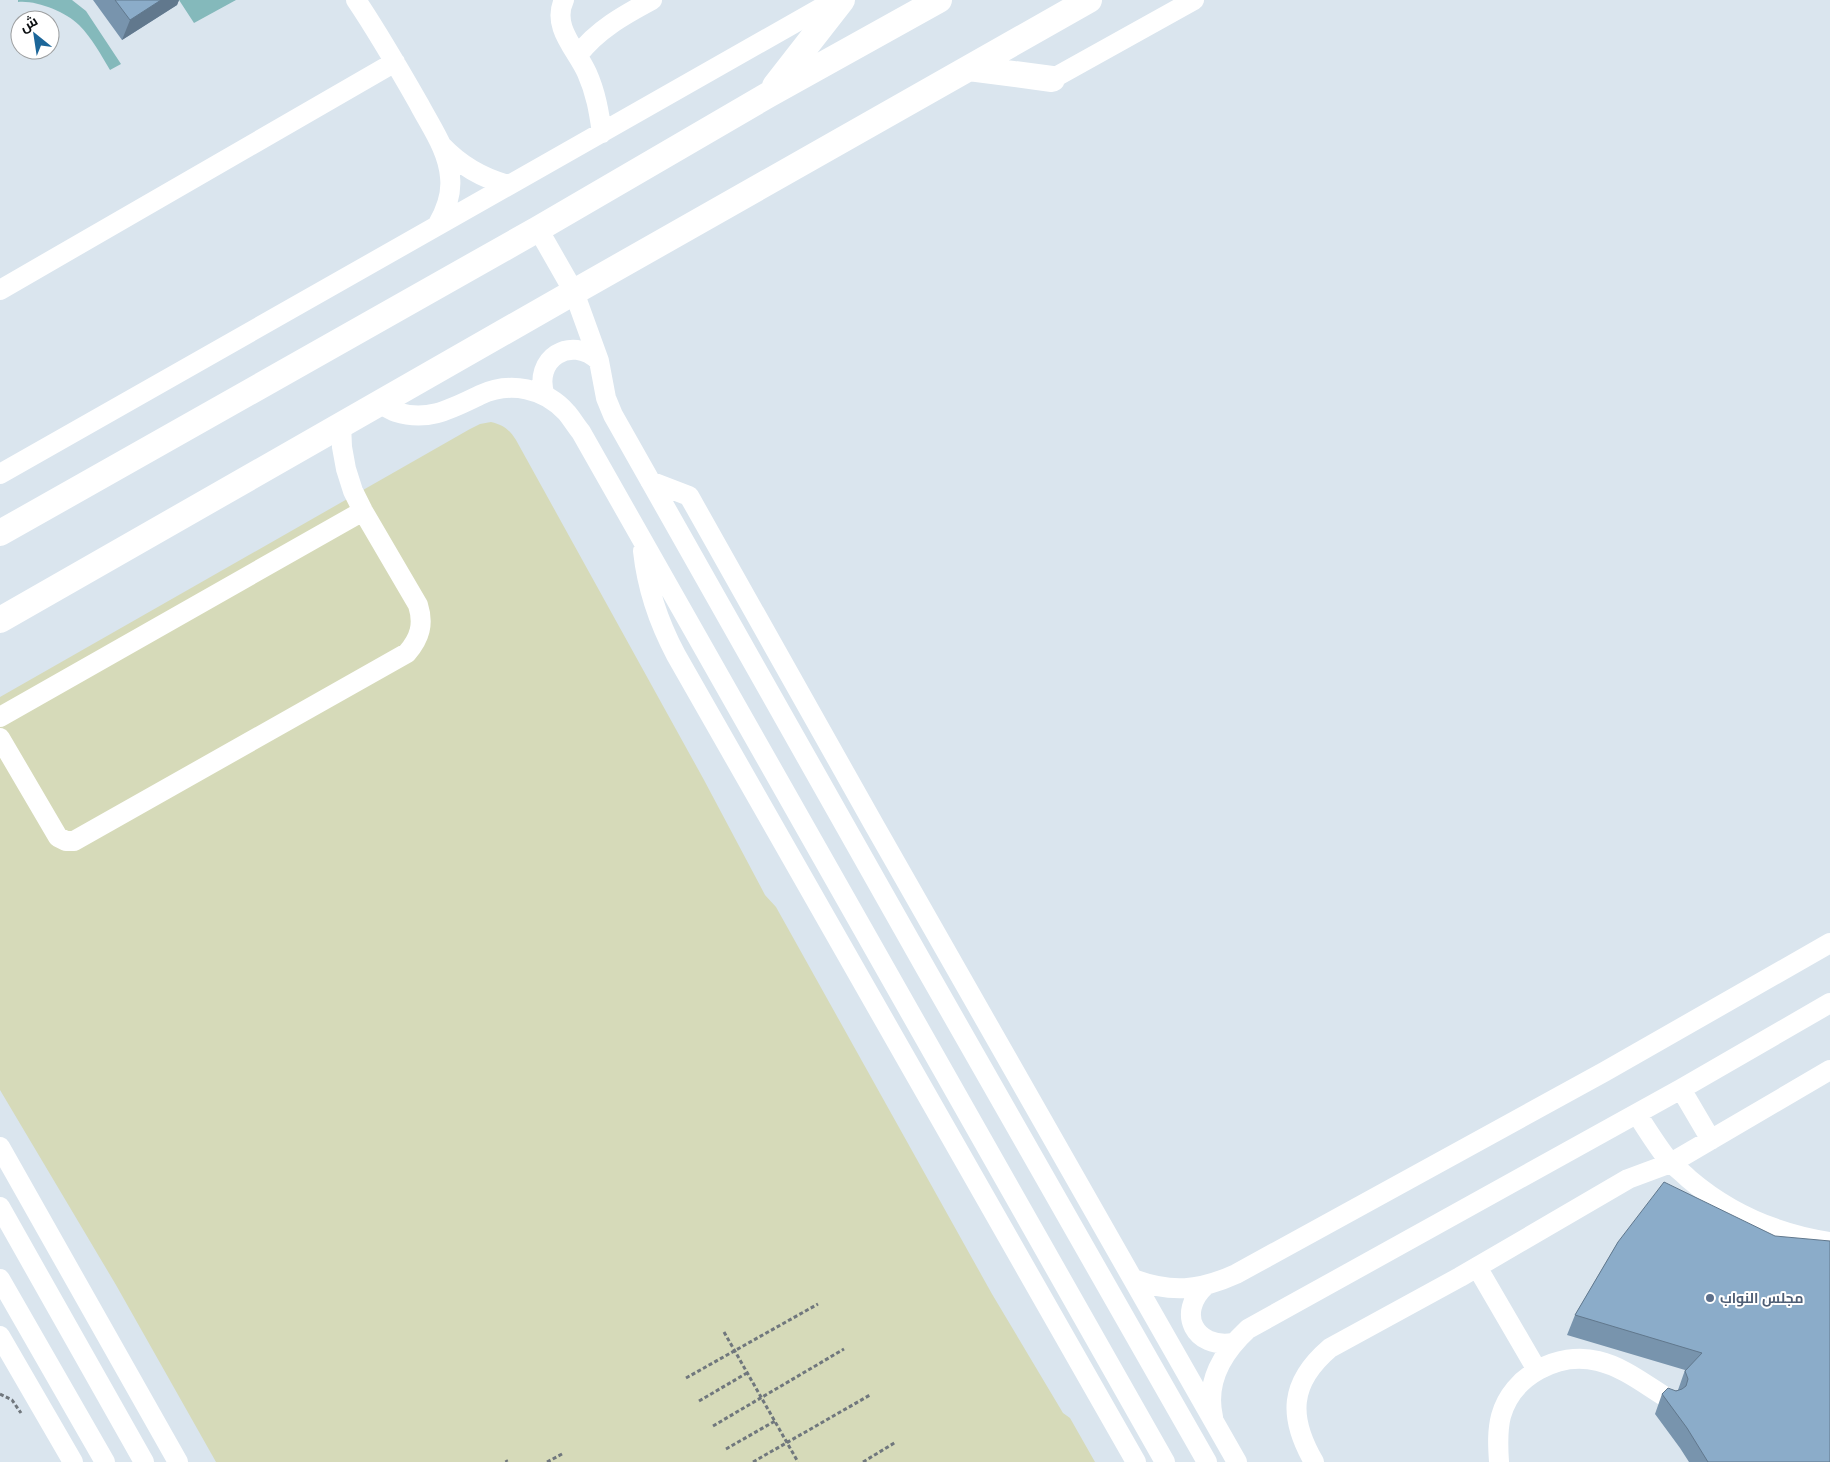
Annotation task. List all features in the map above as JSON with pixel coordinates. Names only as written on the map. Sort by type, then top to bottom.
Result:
[{"type":"main road","points":[[768,95],[842,0]]},
{"type":"main road","points":[[0,533],[538,229],[768,95],[939,0]]},
{"type":"main road","points":[[0,620],[379,402],[1089,0]]},
{"type":"main road","points":[[969,68],[1052,79]]},
{"type":"street","points":[[356,0],[395,62],[446,156],[450,179],[448,202],[438,224]]},
{"type":"street","points":[[564,0],[560,12],[562,29],[578,55],[594,92],[602,133]]},
{"type":"street","points":[[578,55],[585,45],[610,25],[652,0]]},
{"type":"street","points":[[0,474],[836,0]]},
{"type":"street","points":[[1052,79],[1194,0]]},
{"type":"street","points":[[0,290],[395,62]]},
{"type":"street","points":[[441,145],[464,166],[508,185]]},
{"type":"street","points":[[538,229],[574,292],[600,362],[606,398],[613,415],[1207,1462]]},
{"type":"street","points":[[545,396],[542,380],[544,372],[547,364],[559,353],[567,350],[584,350],[592,354],[600,362]]},
{"type":"street","points":[[379,402],[394,412],[412,416],[430,415],[448,411],[481,394],[499,389],[518,388],[545,396],[567,413],[581,432],[1165,1462]]},
{"type":"street","points":[[0,738],[58,837],[66,841],[74,841],[407,652],[414,645],[420,630],[421,616],[418,605],[353,491],[342,447],[341,424]]},
{"type":"street","points":[[650,481],[688,496],[1237,1462]]},
{"type":"street","points":[[0,718],[363,511]]},
{"type":"street","points":[[642,540],[646,569],[656,611],[676,655],[1136,1462]]},
{"type":"street","points":[[1133,1279],[1150,1285],[1186,1289],[1205,1286],[1236,1274],[1612,1067],[1830,943]]},
{"type":"street","points":[[926,969],[962,980]]},
{"type":"street","points":[[1215,1424],[1212,1412],[1212,1393],[1216,1375],[1222,1358],[1233,1343],[1248,1329],[1637,1114],[1830,1003]]},
{"type":"street","points":[[1314,1462],[1298,1430],[1296,1411],[1298,1393],[1305,1375],[1316,1360],[1330,1348],[1477,1267],[1636,1175],[1671,1163],[1830,1070]]},
{"type":"street","points":[[1681,1089],[1711,1140]]},
{"type":"street","points":[[1637,1114],[1658,1147],[1671,1163],[1708,1195],[1738,1214],[1770,1228],[1804,1238],[1830,1242]]},
{"type":"street","points":[[0,1147],[178,1462]]},
{"type":"street","points":[[0,1207],[144,1462]]},
{"type":"street","points":[[1477,1267],[1537,1370]]},
{"type":"street","points":[[0,1279],[105,1462]]},
{"type":"street","points":[[1205,1286],[1196,1294],[1192,1305],[1190,1316],[1194,1327],[1201,1336],[1210,1342],[1222,1345],[1233,1343]]},
{"type":"street","points":[[0,1336],[6,1360],[73,1462]]},
{"type":"street","points":[[1498,1462],[1498,1434],[1502,1415],[1509,1397],[1522,1382],[1537,1370],[1556,1362],[1577,1358],[1599,1361],[1618,1368],[1669,1399]]},
{"type":"path","points":[[686,1378],[818,1304]]},
{"type":"path","points":[[724,1332],[798,1462]]},
{"type":"path","points":[[713,1426],[844,1349]]},
{"type":"path","points":[[699,1401],[747,1373]]},
{"type":"path","points":[[0,1394],[12,1400],[22,1414]]},
{"type":"path","points":[[754,1462],[870,1395]]},
{"type":"path","points":[[726,1449],[775,1421]]},
{"type":"path","points":[[863,1462],[896,1442]]},
{"type":"path","points":[[548,1462],[564,1453]]},
{"type":"shaded area","points":[[18,0],[72,0],[86,11],[121,64],[110,70],[88,35],[73,20],[60,13],[60,10],[33,3],[18,2]]},
{"type":"shaded area","points":[[179,0],[236,0],[194,23]]},
{"type":"shaded area","points":[[491,422],[505,428],[516,440],[704,780],[765,895],[776,907],[992,1294],[1063,1413],[1070,1418],[1095,1462],[216,1462],[116,1285],[0,1090],[0,697],[470,429],[480,424]]},
{"type":"building","points":[[115,0],[161,0],[130,20]]},
{"type":"building","name":"مجلس النواب","points":[[1664,1182],[1775,1236],[1830,1241],[1830,1462],[1708,1462],[1687,1428],[1662,1394],[1668,1388],[1676,1391],[1686,1386],[1688,1379],[1685,1371],[1702,1353],[1575,1315],[1618,1242]]},
{"type":"place","name":"مجلس النواب","points":[[1710,1298]]}]
